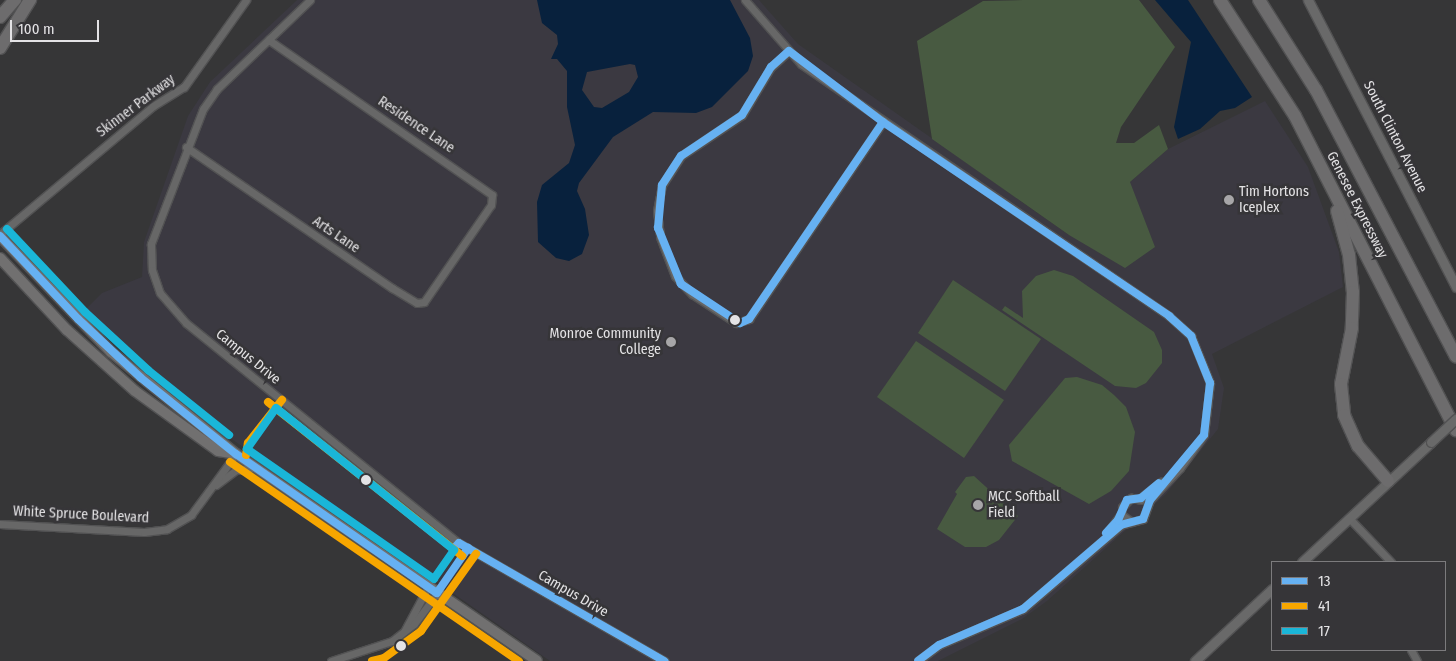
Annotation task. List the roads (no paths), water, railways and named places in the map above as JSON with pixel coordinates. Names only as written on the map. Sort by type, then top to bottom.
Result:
[{"type":"highway","points":[[0,17],[15,0]]},
{"type":"highway","points":[[0,48],[30,0]]},
{"type":"highway","name":"Genesee Expressway","points":[[1220,0],[1295,116],[1456,430]]},
{"type":"highway","name":"Genesee Expressway","points":[[1260,0],[1316,90],[1456,357]]},
{"type":"highway","points":[[1324,173],[1352,274],[1352,328],[1341,384],[1344,415],[1358,446],[1388,482]]},
{"type":"main road","points":[[0,235],[111,352],[236,454],[537,661]]},
{"type":"main road","points":[[0,258],[67,330],[136,391],[218,450],[236,454]]},
{"type":"street","name":"Skinner Parkway","points":[[0,235],[153,106],[184,87],[246,0]]},
{"type":"street","name":"Campus Drive","points":[[310,0],[217,89],[203,109],[186,147],[151,244],[154,278],[165,301],[186,323],[458,543],[664,661]]},
{"type":"street","points":[[745,0],[801,64],[883,122],[1170,316],[1191,336],[1210,383],[1210,407],[1204,435],[1192,453],[1150,500],[1142,519],[1121,525],[1024,609],[939,645],[918,661]]},
{"type":"street","name":"South Clinton Avenue","points":[[1308,0],[1456,287]]},
{"type":"street","name":"Residence Lane","points":[[269,40],[487,189],[493,200],[491,205],[459,251]]},
{"type":"street","points":[[789,51],[771,67],[742,115],[676,162],[662,185],[658,203],[660,237],[675,276],[692,294],[732,321],[745,322],[883,122]]},
{"type":"street","name":"Arts Lane","points":[[186,147],[417,303],[424,302],[459,251]]},
{"type":"street","points":[[1303,561],[1456,419]]},
{"type":"street","points":[[1090,551],[1122,512],[1127,500],[1139,499],[1192,453]]},
{"type":"street","name":"White Spruce Boulevard","points":[[0,524],[157,531],[188,518],[236,454]]},
{"type":"street","name":"White Spruce Boulevard","points":[[207,494],[233,471],[256,467]]},
{"type":"street","points":[[1139,499],[1146,509]]},
{"type":"street","points":[[1122,512],[1132,522]]},
{"type":"street","points":[[1349,518],[1390,561]]},
{"type":"street","points":[[332,661],[379,649],[404,630],[433,590]]},
{"type":"street","points":[[1195,661],[1271,590]]},
{"type":"water","points":[[537,0],[730,0],[750,38],[753,56],[748,71],[712,107],[696,113],[653,112],[613,137],[579,183],[577,191],[585,209],[589,235],[582,254],[569,261],[556,258],[538,242],[537,202],[542,185],[569,163],[575,145],[567,107],[567,71],[557,59],[551,59],[558,44],[557,35],[542,23]],"holes":[[[630,64],[635,65],[638,77],[629,92],[602,108],[594,107],[582,90],[587,72]]]},
{"type":"water","points":[[1155,0],[1188,0],[1252,97],[1235,108],[1220,111],[1200,129],[1178,139],[1174,127],[1191,42]]},
{"type":"place","name":"Tim Hortons Iceplex","points":[[1229,200]]},
{"type":"place","name":"Monroe Community College","points":[[671,342]]},
{"type":"place","name":"MCC Softball Field","points":[[978,505]]}]
